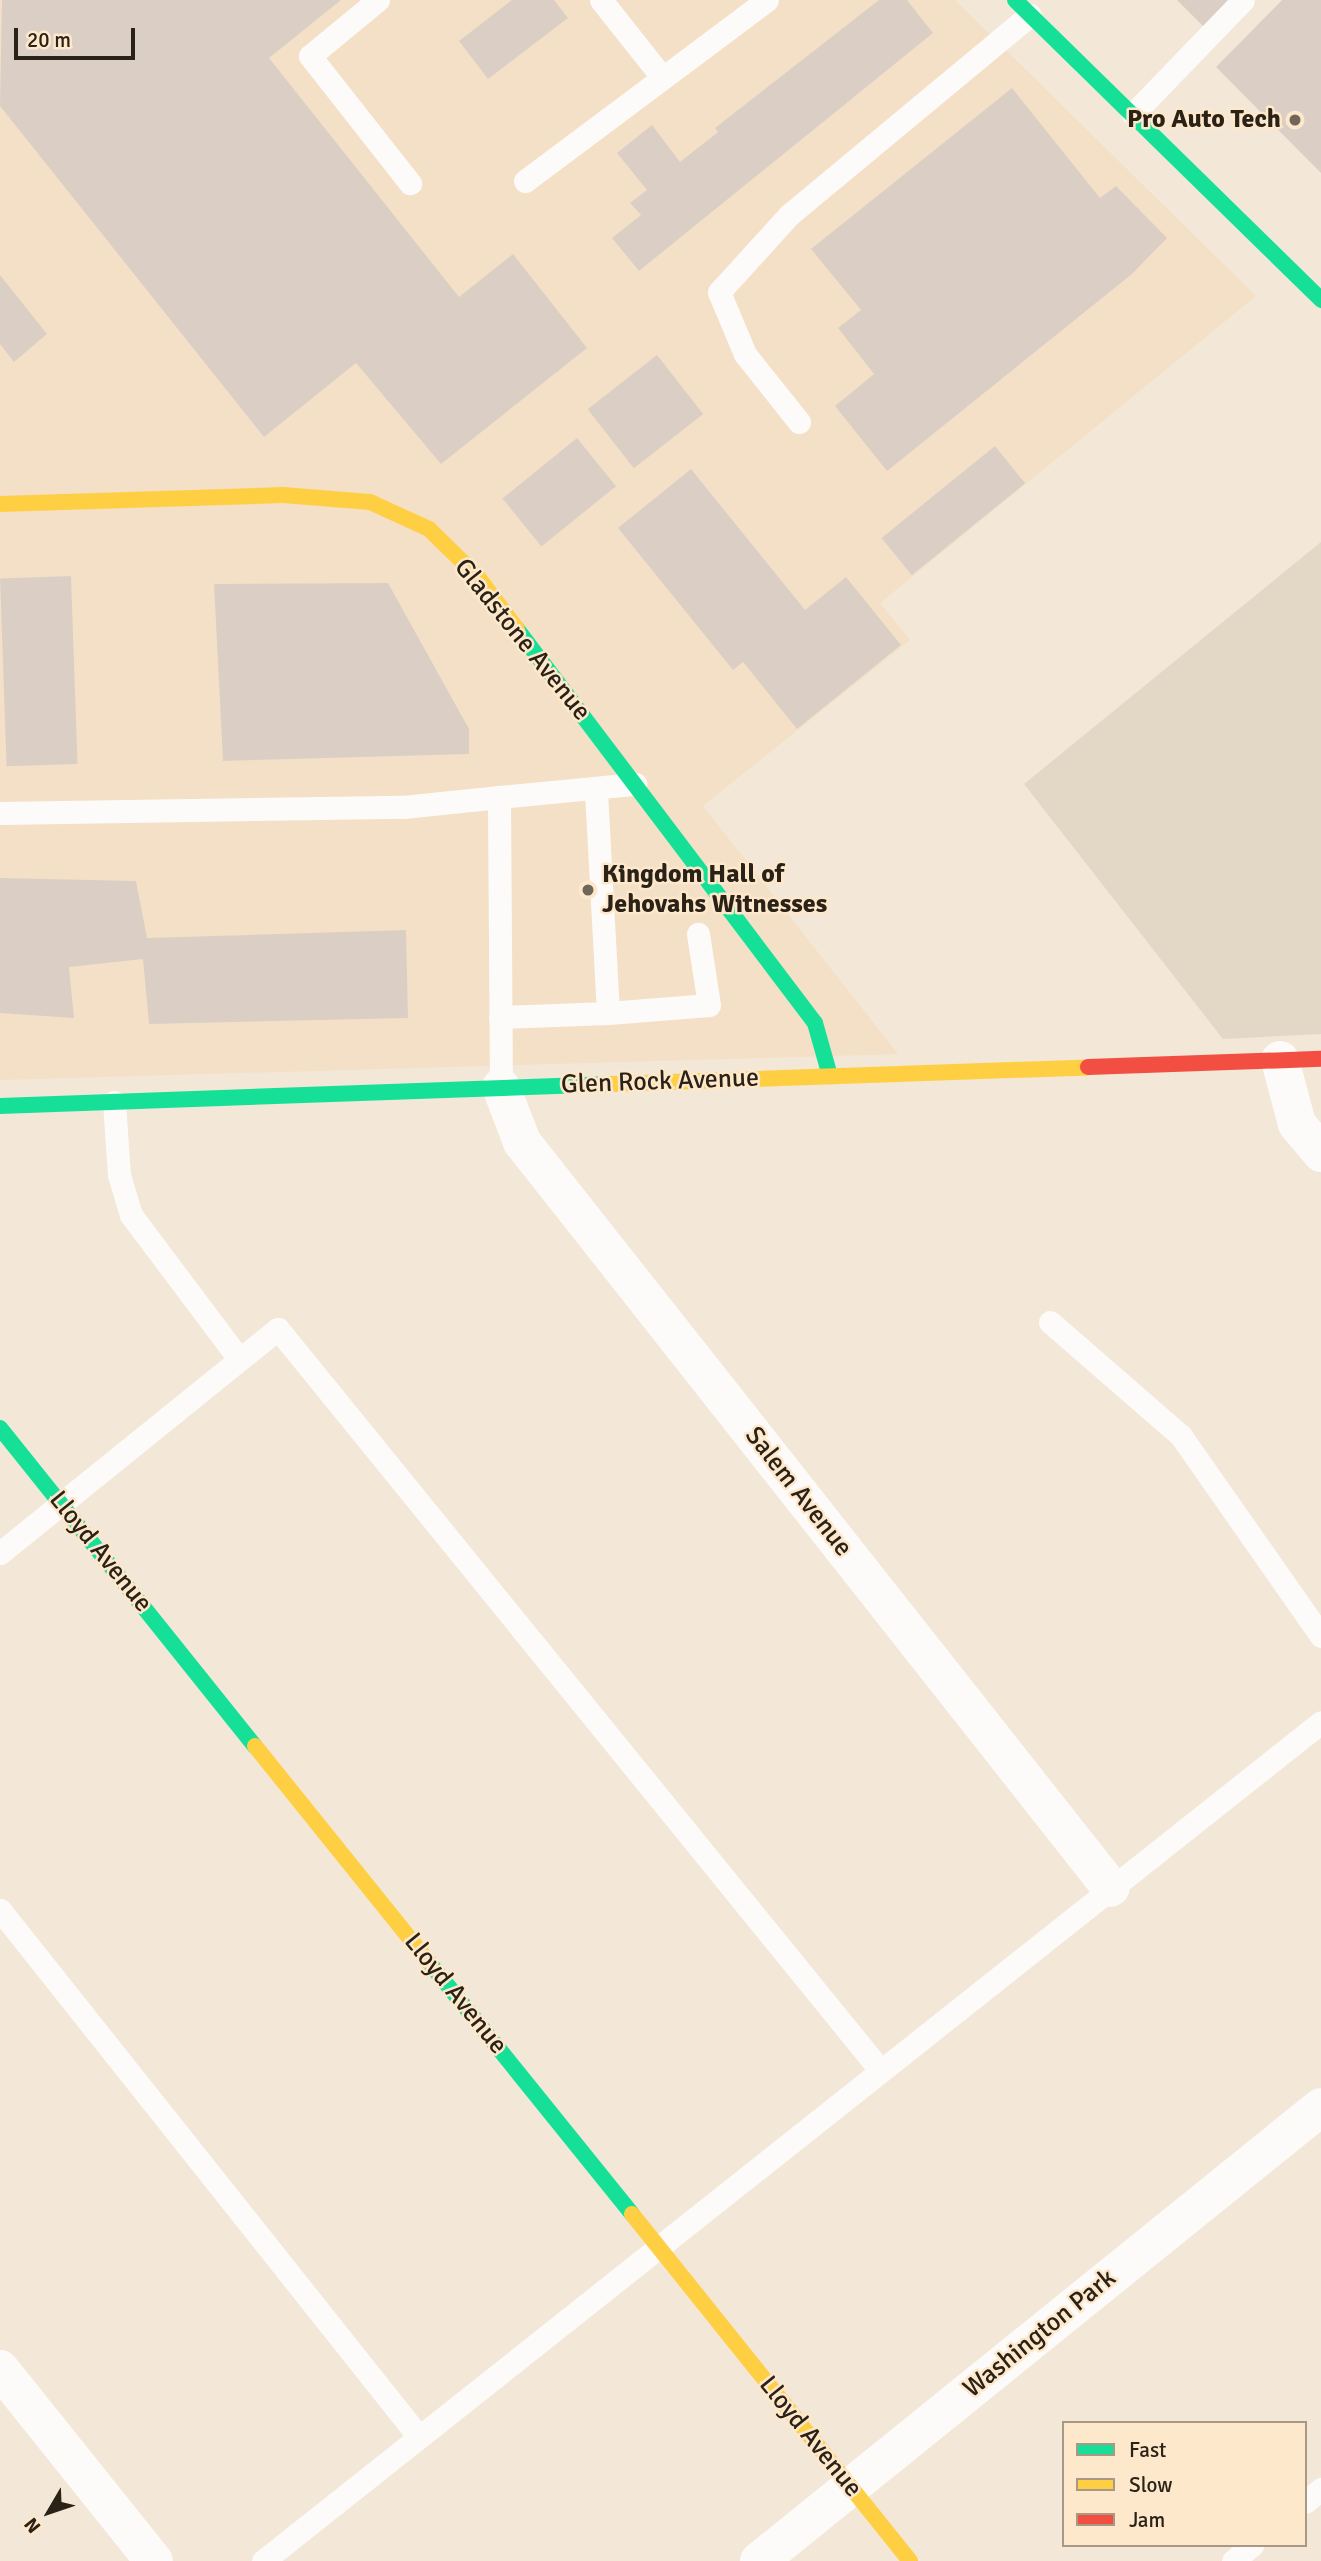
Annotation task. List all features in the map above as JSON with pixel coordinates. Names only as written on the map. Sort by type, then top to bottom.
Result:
[{"type":"street","points":[[1023,7],[1321,300]]},
{"type":"street","name":"Gladstone Avenue","points":[[0,504],[283,495],[370,502],[429,529],[478,577],[815,1023],[830,1076]]},
{"type":"street","name":"Glen Rock Avenue","points":[[0,1106],[1321,1059]]},
{"type":"street","points":[[1280,1060],[1297,1124],[1321,1153]]},
{"type":"street","name":"Salem Avenue","points":[[501,1087],[522,1142],[1111,1888]]},
{"type":"street","name":"Lloyd Avenue","points":[[0,1428],[910,2561]]},
{"type":"street","name":"Washington Park","points":[[759,2561],[1321,2107]]},
{"type":"street","points":[[0,2369],[154,2561]]},
{"type":"lane","points":[[378,0],[310,56],[410,183]]},
{"type":"lane","points":[[601,0],[662,77]]},
{"type":"lane","points":[[525,181],[767,0]]},
{"type":"lane","points":[[1133,114],[1243,0]]},
{"type":"lane","points":[[799,422],[745,354],[719,292],[789,215],[1023,7]]},
{"type":"lane","points":[[0,813],[403,807],[635,784]]},
{"type":"lane","points":[[596,788],[608,1013]]},
{"type":"lane","points":[[499,797],[501,1087]]},
{"type":"lane","points":[[500,1017],[608,1013],[709,1005],[698,934]]},
{"type":"lane","points":[[114,1102],[119,1175],[131,1215],[239,1359]]},
{"type":"lane","points":[[1050,1322],[1181,1436],[1321,1636]]},
{"type":"lane","points":[[0,1553],[278,1329],[881,2070]]},
{"type":"lane","points":[[263,2561],[1321,1722]]},
{"type":"lane","points":[[0,1910],[419,2437]]},
{"type":"lane","points":[[1307,2500],[1321,2489]]},
{"type":"lane","points":[[1233,2561],[1250,2547]]},
{"type":"shaded area","points":[[0,0],[955,0],[1256,296],[880,603],[910,640],[703,806],[898,1054],[0,1080]]},
{"type":"shaded area","points":[[1321,542],[1321,1034],[1223,1039],[1024,784]]},
{"type":"building","points":[[2,0],[341,0],[269,58],[459,297],[513,254],[587,348],[441,464],[356,363],[264,437],[0,106]]},
{"type":"building","points":[[512,0],[554,0],[568,18],[488,79],[459,41]]},
{"type":"building","points":[[879,0],[907,0],[933,33],[639,271],[612,238],[641,215],[630,203],[647,190],[617,153],[652,125],[680,162],[718,132],[715,128]]},
{"type":"building","points":[[1177,0],[1233,0],[1205,28]]},
{"type":"building","name":"Pro Auto Tech","points":[[1282,0],[1321,0],[1321,173],[1216,67]]},
{"type":"building","points":[[1012,88],[1100,198],[1116,186],[1167,238],[1132,274],[887,471],[835,406],[874,374],[838,328],[861,310],[811,249]]},
{"type":"building","points":[[0,275],[47,334],[14,362],[0,344]]},
{"type":"building","points":[[657,355],[703,414],[634,468],[588,409]]},
{"type":"building","points":[[577,438],[616,486],[541,547],[502,498]]},
{"type":"building","points":[[995,446],[1025,483],[912,575],[882,538]]},
{"type":"building","points":[[691,469],[805,610],[846,577],[901,645],[797,729],[743,662],[733,670],[618,528]]},
{"type":"building","points":[[71,576],[78,764],[7,766],[0,578]]},
{"type":"building","points":[[388,583],[469,729],[469,754],[223,761],[214,584]]},
{"type":"building","points":[[0,878],[136,881],[147,938],[406,930],[408,1018],[149,1024],[143,959],[69,967],[74,1018],[0,1013]]},
{"type":"traffic: fast","points":[[1015,0],[1321,300]]},
{"type":"traffic: fast","points":[[517,629],[815,1023],[830,1076]]},
{"type":"traffic: fast","points":[[0,1106],[612,1084]]},
{"type":"traffic: fast","points":[[0,1428],[255,1746]]},
{"type":"traffic: fast","points":[[428,1961],[632,2214]]},
{"type":"traffic: slow","points":[[0,504],[283,495],[370,502],[429,529],[478,577],[517,629]]},
{"type":"traffic: slow","points":[[612,1084],[1088,1067]]},
{"type":"traffic: slow","points":[[255,1746],[428,1961]]},
{"type":"traffic: slow","points":[[632,2214],[910,2561]]},
{"type":"traffic: jam","points":[[1088,1067],[1321,1059]]},
{"type":"place","name":"Pro Auto Tech","points":[[1295,120]]},
{"type":"place","name":"Kingdom Hall of Jehovahs Witnesses","points":[[588,890]]}]
